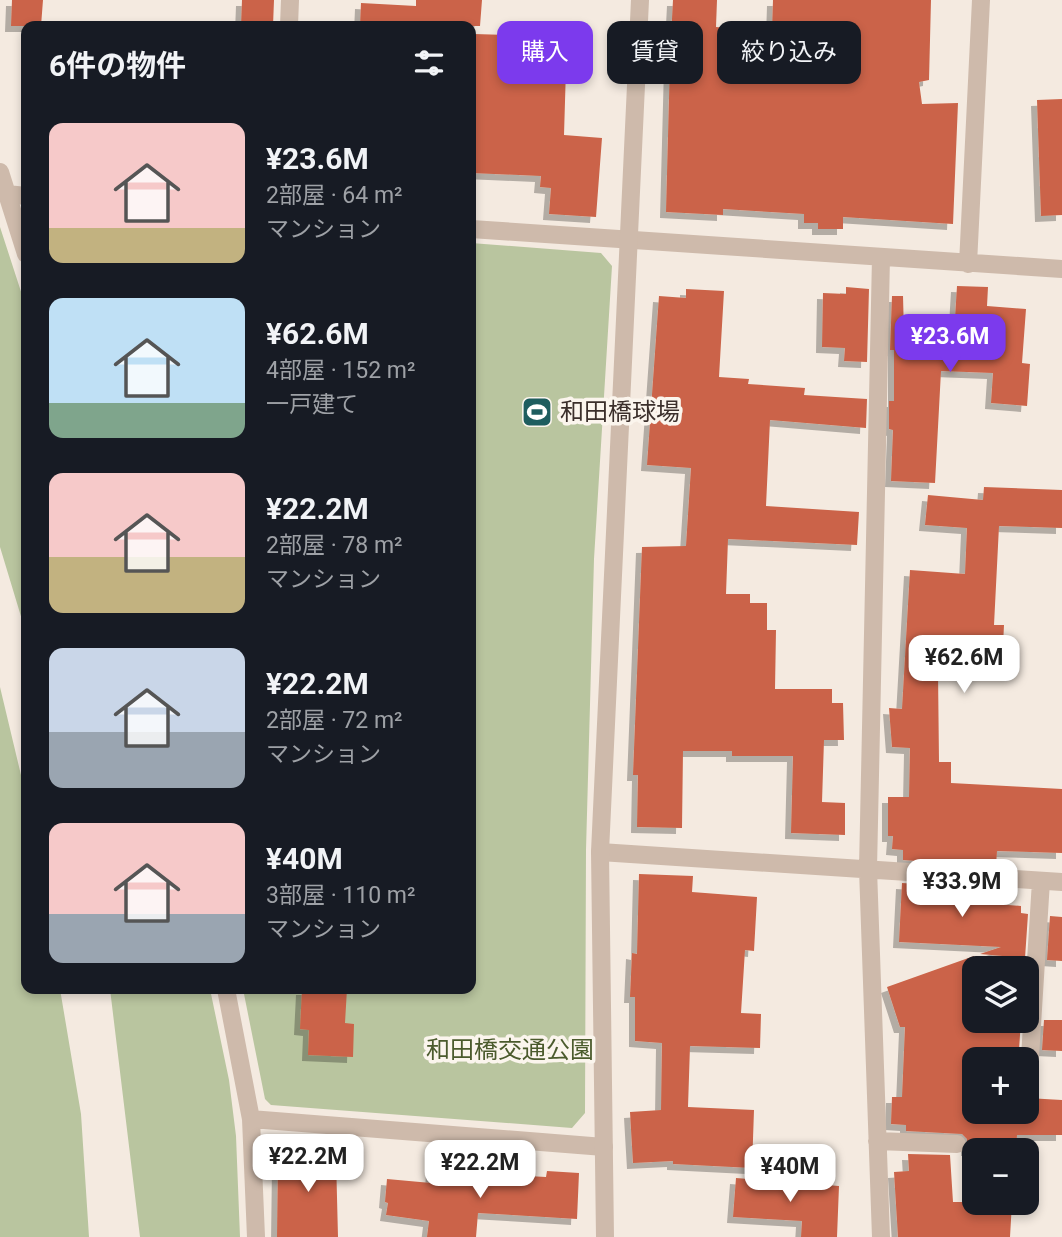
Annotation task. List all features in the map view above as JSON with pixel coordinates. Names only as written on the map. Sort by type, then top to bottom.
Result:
[{"type":"street","points":[[289,21],[290,0]]},
{"type":"street","points":[[605,1237],[600,852],[640,0]]},
{"type":"street","points":[[968,264],[981,0]]},
{"type":"street","points":[[0,172],[21,238]]},
{"type":"street","points":[[7,194],[21,195]]},
{"type":"street","points":[[476,229],[1062,270]]},
{"type":"street","points":[[881,257],[867,869],[881,1237]]},
{"type":"street","points":[[600,852],[1062,882]]},
{"type":"street","points":[[1031,1047],[1041,881]]},
{"type":"street","points":[[227,994],[251,1119],[256,1237]]},
{"type":"street","points":[[251,1119],[604,1147]]},
{"type":"street","points":[[877,1141],[957,1144]]},
{"type":"green space","points":[[0,227],[21,292],[21,616],[0,547]]},
{"type":"green space","name":"和田橋交通公園","points":[[476,243],[601,253],[612,266],[594,559],[586,850],[585,1113],[572,1128],[271,1105],[265,1099],[244,994],[476,994]]},
{"type":"green space","points":[[0,687],[21,775],[21,994],[61,994],[81,1114],[89,1237],[0,1237]]},
{"type":"green space","points":[[111,994],[211,994],[229,1080],[236,1136],[240,1237],[140,1237]]},
{"type":"building","points":[[12,0],[43,0],[41,21],[21,21],[21,26],[11,26]]},
{"type":"building","points":[[242,0],[274,0],[273,21],[241,21]]},
{"type":"building","points":[[416,0],[482,0],[480,26],[476,26],[476,21],[360,21],[361,3],[416,6]]},
{"type":"building","points":[[673,0],[717,0],[717,84],[861,84],[861,21],[772,21],[773,0],[931,0],[929,80],[919,82],[922,104],[958,103],[953,224],[843,217],[843,229],[818,229],[818,223],[804,223],[804,214],[723,209],[723,215],[666,212],[669,84],[703,84],[703,21],[672,21]]},
{"type":"building","points":[[476,34],[497,35],[497,84],[566,84],[564,135],[602,138],[596,217],[549,214],[551,188],[540,187],[541,176],[476,173]]},
{"type":"building","points":[[1062,99],[1062,215],[1041,216],[1037,100]]},
{"type":"building","points":[[957,286],[988,287],[987,306],[1026,309],[1022,363],[1030,364],[1027,406],[991,403],[993,373],[941,371],[935,483],[891,481],[893,430],[889,429],[889,401],[894,401],[894,350],[890,350],[892,296],[903,296],[904,333],[954,335]]},
{"type":"building","points":[[846,287],[869,289],[867,362],[844,361],[845,348],[822,347],[823,293],[846,294]]},
{"type":"building","points":[[686,289],[724,291],[719,377],[749,379],[748,384],[805,388],[804,395],[867,399],[866,428],[770,420],[766,506],[859,512],[857,545],[728,539],[726,594],[750,594],[750,603],[767,603],[767,630],[776,630],[775,689],[832,689],[832,703],[843,703],[844,740],[824,740],[822,802],[845,803],[845,835],[791,833],[793,756],[732,756],[732,751],[683,751],[682,828],[637,827],[638,775],[633,775],[642,547],[686,546],[691,468],[647,465],[659,296],[686,298]]},
{"type":"building","points":[[984,487],[1062,490],[1062,528],[999,526],[994,625],[1004,625],[1002,666],[956,664],[955,673],[938,672],[939,762],[951,762],[951,783],[1062,789],[1062,853],[997,851],[996,866],[903,860],[903,850],[892,849],[893,836],[888,836],[888,797],[909,797],[910,748],[892,747],[889,708],[902,709],[910,570],[965,574],[967,528],[925,525],[928,495],[983,500]]},
{"type":"building","points":[[639,874],[693,876],[692,892],[757,897],[754,951],[745,950],[741,1013],[761,1014],[760,1048],[690,1046],[688,1107],[754,1110],[752,1168],[673,1164],[673,1161],[633,1163],[630,1112],[661,1110],[662,1043],[635,1041],[635,997],[630,997],[632,953],[637,954]]},
{"type":"building","points":[[902,883],[995,889],[995,904],[1021,906],[1021,913],[1028,914],[1025,956],[980,954],[1001,947],[899,942]]},
{"type":"building","points":[[1050,916],[1062,917],[1062,961],[1047,960]]},
{"type":"building","points":[[962,960],[962,1033],[1020,1033],[1019,1047],[962,1047],[962,1124],[1039,1124],[1039,1099],[1062,1100],[1062,1135],[966,1138],[962,1134],[906,1131],[906,1125],[891,1124],[892,1097],[902,1097],[905,1027],[900,1027],[887,987]]},
{"type":"building","points":[[302,994],[347,994],[345,1023],[354,1024],[353,1057],[308,1055],[309,1030],[300,1029]]},
{"type":"building","points":[[1044,1020],[1062,1020],[1062,1051],[1042,1050]]},
{"type":"building","points":[[301,1147],[333,1148],[332,1158],[336,1158],[338,1237],[277,1237],[278,1161],[284,1161],[284,1153],[301,1154]]},
{"type":"building","points":[[908,1154],[950,1155],[953,1202],[962,1202],[962,1215],[1011,1215],[1010,1237],[898,1237],[894,1172],[909,1171]]},
{"type":"building","points":[[432,1169],[476,1173],[475,1182],[528,1185],[528,1176],[546,1177],[547,1171],[579,1173],[577,1219],[478,1213],[476,1237],[427,1237],[429,1221],[386,1215],[388,1203],[385,1202],[387,1179],[431,1183]]},
{"type":"building","points":[[736,1178],[839,1186],[837,1237],[801,1237],[802,1221],[733,1217]]},
{"type":"place","name":"和田橋球場","points":[[537,412]]}]
